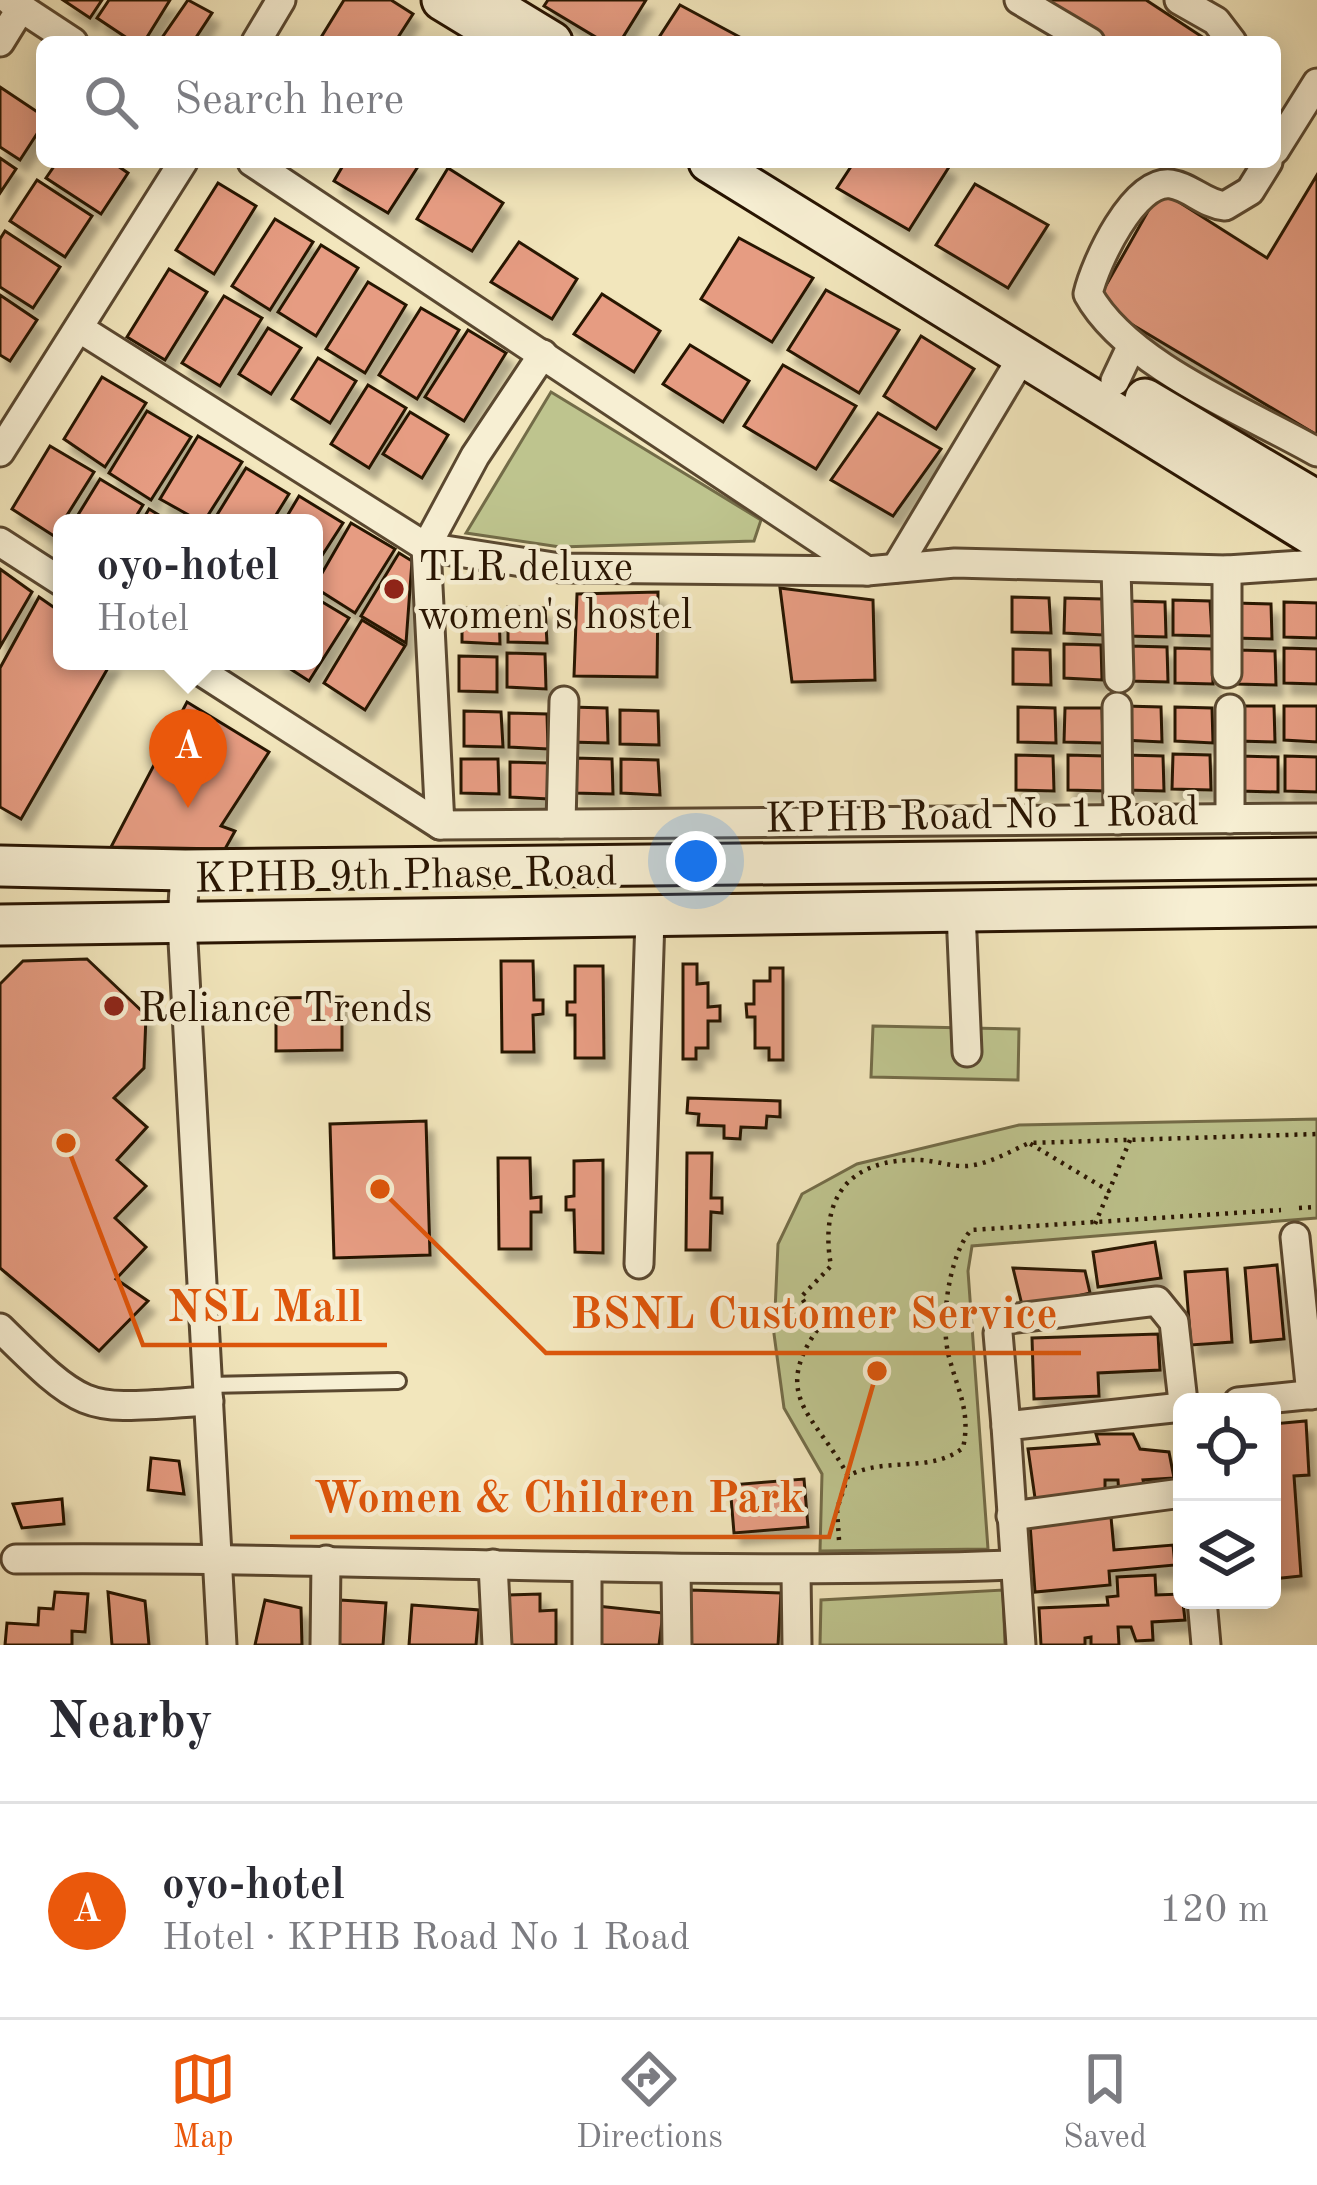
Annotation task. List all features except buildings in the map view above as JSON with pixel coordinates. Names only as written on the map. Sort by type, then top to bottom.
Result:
[{"type":"main road","points":[[442,0],[501,36]]},
{"type":"main road","points":[[483,0],[542,36]]},
{"type":"main road","points":[[719,168],[1317,538]]},
{"type":"main road","points":[[759,168],[1317,501]]},
{"type":"main road","name":"KPHB Road No 1 Road","points":[[0,866],[185,870],[1317,858]]},
{"type":"main road","name":"KPHB 9th Phase Road","points":[[0,925],[1317,906]]},
{"type":"street","points":[[260,36],[281,0]]},
{"type":"street","points":[[1019,0],[1080,36]]},
{"type":"street","points":[[1179,0],[1216,21],[1227,36]]},
{"type":"street","points":[[0,42],[15,4],[64,36]]},
{"type":"street","points":[[1281,140],[1317,83]]},
{"type":"street","points":[[0,452],[82,330],[179,168]]},
{"type":"street","points":[[262,168],[542,354],[882,570]]},
{"type":"street","points":[[1264,168],[1250,191],[1225,206],[1169,183],[1133,202],[1092,277],[1088,294],[1110,328],[1132,345],[1317,452]]},
{"type":"street","points":[[82,330],[426,547],[560,568],[882,570],[955,563],[1228,570],[1317,564]]},
{"type":"street","points":[[1114,381],[1132,345]]},
{"type":"street","points":[[440,825],[426,547],[475,456],[542,354]]},
{"type":"street","points":[[882,570],[1024,354]]},
{"type":"street","points":[[0,542],[53,575]]},
{"type":"street","points":[[1116,568],[1119,679]]},
{"type":"street","points":[[1227,673],[1228,570]]},
{"type":"street","points":[[199,670],[440,825],[1317,818]]},
{"type":"street","points":[[561,824],[564,700]]},
{"type":"street","points":[[1117,707],[1118,820]]},
{"type":"street","points":[[1230,709],[1230,819]]},
{"type":"street","points":[[185,870],[182,923],[221,1557],[222,1645]]},
{"type":"street","points":[[961,912],[967,1052]]},
{"type":"street","points":[[639,1264],[650,918]]},
{"type":"street","points":[[1281,1398],[1314,1395],[1295,1237]]},
{"type":"street","points":[[1021,1645],[1012,1565],[1004,1326],[1157,1301],[1174,1322],[1181,1393]]},
{"type":"street","points":[[0,1328],[70,1394],[101,1408],[208,1393]]},
{"type":"street","points":[[1006,1426],[1173,1406]]},
{"type":"street","points":[[1011,1516],[1173,1493]]},
{"type":"street","points":[[16,1559],[221,1557],[796,1573],[1012,1565]]},
{"type":"street","points":[[325,1645],[326,1560]]},
{"type":"street","points":[[493,1564],[496,1645]]},
{"type":"street","points":[[587,1567],[587,1645]]},
{"type":"street","points":[[676,1570],[677,1645]]},
{"type":"street","points":[[796,1573],[797,1645]]},
{"type":"street","points":[[1196,1645],[1206,1644],[1203,1609]]},
{"type":"lane","points":[[208,1393],[398,1382]]},
{"type":"path","points":[[848,1476],[802,1408],[796,1378],[798,1355],[820,1326],[801,1297],[831,1266],[827,1218],[833,1196],[864,1173],[915,1160],[963,1166],[1028,1143],[1317,1134]]},
{"type":"path","points":[[1095,1225],[1130,1140]]},
{"type":"path","points":[[1028,1143],[1109,1191]]},
{"type":"path","points":[[841,1571],[837,1509],[848,1476],[866,1467],[946,1461],[964,1448],[965,1401],[948,1355],[946,1313],[962,1240],[970,1230],[1317,1207]]},
{"type":"green space","points":[[551,392],[761,520],[754,541],[560,547],[466,533]]},
{"type":"green space","points":[[873,1026],[1019,1029],[1018,1080],[871,1077]]},
{"type":"green space","points":[[1317,1119],[1317,1218],[972,1246],[968,1271],[988,1549],[820,1551],[822,1474],[784,1408],[774,1334],[778,1244],[802,1194],[857,1164],[1019,1125]]},
{"type":"green space","points":[[1003,1590],[1005,1645],[820,1645],[821,1600]]},
{"type":"place","name":"TLR deluxe women's hostel","points":[[394,589]]},
{"type":"place","name":"oyo-hotel","points":[[188,808]]},
{"type":"place","name":"Reliance Trends","points":[[114,1006]]},
{"type":"place","name":"NSL Mall","points":[[66,1143]]},
{"type":"place","name":"BSNL Customer Service","points":[[380,1189]]},
{"type":"place","name":"Women & Children Park","points":[[877,1371]]}]
